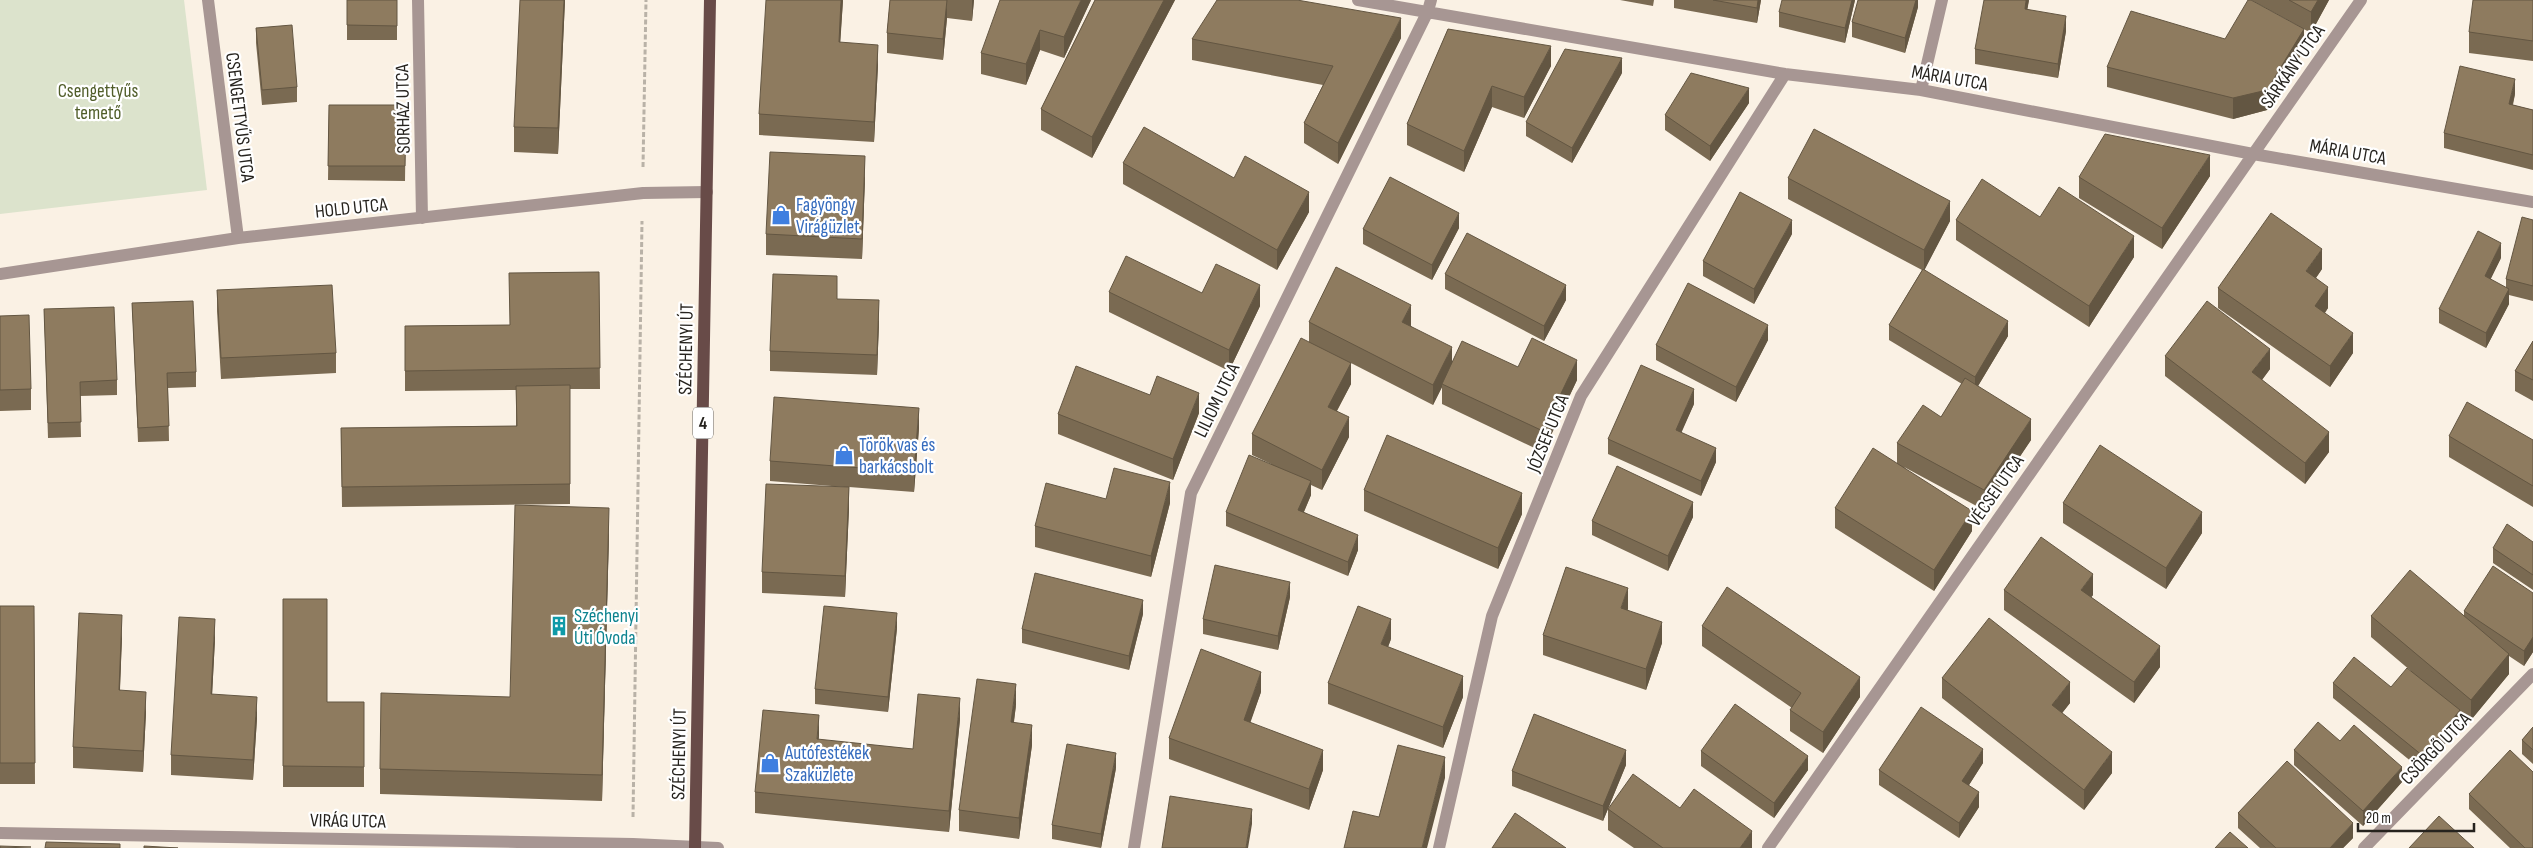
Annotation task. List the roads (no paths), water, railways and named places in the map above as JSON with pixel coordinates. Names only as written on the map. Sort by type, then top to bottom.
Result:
[{"type":"main road","name":"SZÉCHENYI ÚT","points":[[695,847],[710,0]]},
{"type":"street","name":"CSENGETTYŰS UTCA","points":[[208,0],[238,238]]},
{"type":"street","name":"SORHÁZ UTCA","points":[[418,0],[422,218]]},
{"type":"street","name":"MÁRIA UTCA","points":[[1358,0],[1430,6],[1785,74],[1921,90],[2253,154],[2533,202]]},
{"type":"street","points":[[1921,90],[1942,0]]},
{"type":"street","name":"SÁRKÁNY UTCA","points":[[2253,154],[2361,0]]},
{"type":"street","name":"LILIOM UTCA","points":[[1134,848],[1191,493],[1430,6]]},
{"type":"street","name":"JÓZSEF UTCA","points":[[1439,848],[1492,616],[1582,396],[1785,74]]},
{"type":"street","name":"VÉCSEI UTCA","points":[[1768,848],[2253,154]]},
{"type":"street","name":"HOLD UTCA","points":[[0,274],[238,238],[643,193],[707,192]]},
{"type":"street","name":"CSÖRGŐ UTCA","points":[[2364,848],[2533,674]]},
{"type":"street","name":"VIRÁG UTCA","points":[[0,833],[633,844],[718,848]]},
{"type":"place","name":"Fagyöngy Virágüzlet","points":[[781,215]]},
{"type":"place","name":"Török vas és barkácsbolt","points":[[844,455]]},
{"type":"place","name":"Széchenyi Úti Óvoda","points":[[559,626]]},
{"type":"place","name":"Autófestékek Szaküzlete","points":[[770,763]]},
{"type":"park label","name":"Csengettyűs temető","points":[[98,101]]}]
